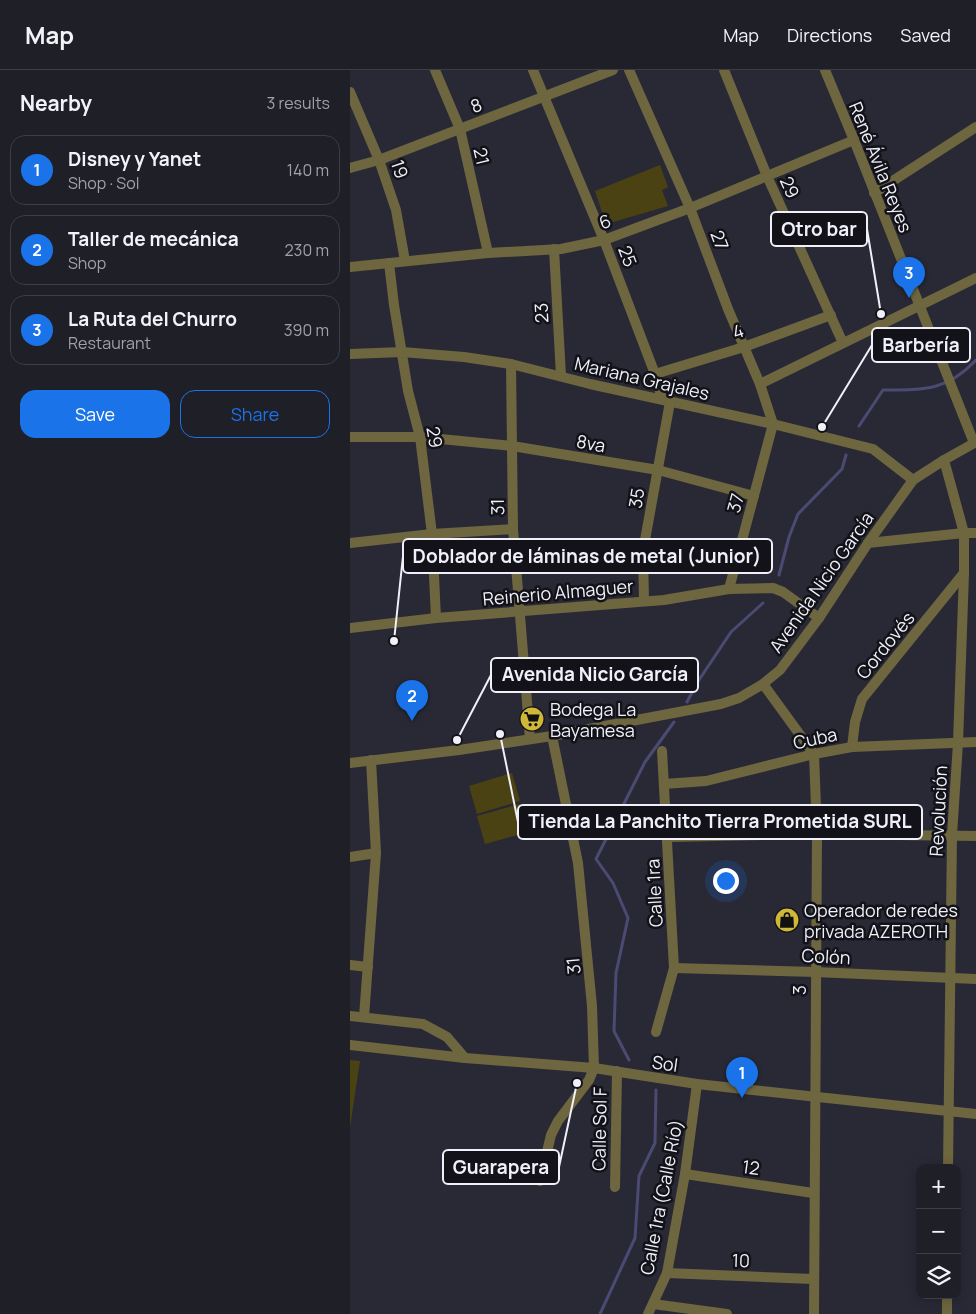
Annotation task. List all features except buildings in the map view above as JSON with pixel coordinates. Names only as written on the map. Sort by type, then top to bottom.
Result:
[{"type":"street","name":"21","points":[[435,70],[460,129],[488,253]]},
{"type":"street","name":"25","points":[[533,70],[604,240],[666,401]]},
{"type":"street","name":"8","points":[[350,168],[380,160],[613,70]]},
{"type":"street","name":"27","points":[[629,70],[690,208],[760,384],[773,424]]},
{"type":"street","name":"29","points":[[724,70],[766,176],[843,343]]},
{"type":"street","name":"René Ávila Reyes","points":[[825,70],[952,389],[975,442]]},
{"type":"street","name":"19","points":[[350,92],[380,160],[396,210],[405,261]]},
{"type":"street","points":[[874,193],[976,127]]},
{"type":"street","name":"6","points":[[350,267],[488,253],[554,249],[604,240],[690,208],[854,140]]},
{"type":"street","name":"23","points":[[554,249],[561,376]]},
{"type":"street","name":"29","points":[[390,262],[394,305],[408,392],[420,437],[432,534],[436,618]]},
{"type":"street","points":[[760,384],[976,278]]},
{"type":"street","name":"4","points":[[655,374],[744,347],[831,315]]},
{"type":"street","name":"Mariana Grajales","points":[[350,354],[402,352],[464,357],[511,364],[873,449],[913,480]]},
{"type":"street","name":"31","points":[[511,364],[513,529],[530,739]]},
{"type":"street","name":"35","points":[[644,602],[643,551],[658,470],[666,401]]},
{"type":"street","name":"37","points":[[729,589],[773,424]]},
{"type":"street","points":[[350,437],[420,437]]},
{"type":"street","name":"8va","points":[[420,437],[512,446],[658,470],[754,496]]},
{"type":"street","name":"Avenida Nicio García","points":[[350,763],[552,736],[721,704],[739,698],[763,684],[780,670],[819,618],[868,543],[913,480],[975,442]]},
{"type":"street","name":"Revolución","points":[[944,460],[964,533],[958,743],[952,835],[948,1164]]},
{"type":"street","points":[[350,543],[432,534],[513,529]]},
{"type":"street","points":[[868,543],[976,533]]},
{"type":"street","points":[[515,560],[643,551]]},
{"type":"street","name":"Cordovés","points":[[852,747],[854,722],[862,699],[964,573]]},
{"type":"street","name":"Reinerio Almaguer","points":[[350,628],[436,618],[664,600],[729,589],[773,588],[778,589],[819,618]]},
{"type":"street","points":[[763,684],[814,754]]},
{"type":"street","name":"31","points":[[552,736],[578,864],[592,1006],[594,1068]]},
{"type":"street","name":"Cuba","points":[[664,784],[706,781],[814,754],[852,747],[976,742]]},
{"type":"street","name":"Calle 1ra","points":[[656,1032],[674,968],[662,751]]},
{"type":"street","name":"3","points":[[814,754],[816,834],[814,1314]]},
{"type":"street","points":[[364,1017],[376,853],[371,760]]},
{"type":"street","points":[[668,837],[816,834],[976,836]]},
{"type":"street","points":[[350,857],[376,853]]},
{"type":"street","points":[[350,965],[368,966]]},
{"type":"street","name":"Colón","points":[[674,968],[976,979]]},
{"type":"street","points":[[350,1016],[423,1024],[447,1037],[465,1058]]},
{"type":"street","name":"Sol","points":[[350,1045],[465,1058],[594,1068],[697,1084],[976,1114]]},
{"type":"street","points":[[540,1181],[551,1135],[558,1121],[589,1080],[594,1068]]},
{"type":"street","name":"Calle Sol F","points":[[615,1186],[617,1071]]},
{"type":"street","name":"Calle 1ra (Calle Río)","points":[[648,1314],[667,1273],[685,1174],[697,1084]]},
{"type":"street","name":"12","points":[[685,1174],[814,1193]]},
{"type":"street","name":"10","points":[[667,1273],[813,1279]]},
{"type":"street","points":[[947,1314],[948,1299]]},
{"type":"street","points":[[653,1304],[727,1314]]},
{"type":"shaded area","points":[[660,165],[668,187],[662,190],[668,206],[606,224],[595,191]]},
{"type":"shaded area","points":[[512,773],[520,801],[477,814],[469,786]]},
{"type":"shaded area","points":[[520,804],[528,832],[485,844],[477,816]]},
{"type":"shaded area","points":[[350,1060],[360,1061],[350,1127]]},
{"type":"waterway","points":[[859,426],[883,390],[911,390],[934,387],[955,378],[976,360]]},
{"type":"waterway","points":[[779,575],[789,537],[798,514],[842,469],[846,455]]},
{"type":"waterway","points":[[687,702],[697,683],[731,632],[763,603]]},
{"type":"waterway","points":[[629,1060],[614,1031],[616,973],[628,918],[613,883],[596,859],[645,762],[674,722]]},
{"type":"waterway","points":[[600,1314],[635,1238],[639,1176],[655,1143],[656,1090]]},
{"type":"place","name":"La Ruta del Churro","points":[[909,298]]},
{"type":"place","name":"Otro bar","points":[[881,314]]},
{"type":"place","name":"Barbería","points":[[822,427]]},
{"type":"place","name":"Doblador de láminas de metal (Junior)","points":[[394,641]]},
{"type":"place","name":"Bodega La Bayamesa","points":[[532,719]]},
{"type":"place","name":"Taller de mecánica","points":[[412,721]]},
{"type":"place","name":"Tienda La Panchito Tierra Prometida SURL","points":[[500,734]]},
{"type":"place","name":"Avenida Nicio García","points":[[457,740]]},
{"type":"place","name":"Operador de redes privada AZEROTH","points":[[787,920]]},
{"type":"place","name":"Guarapera","points":[[577,1083]]},
{"type":"place","name":"Disney y Yanet","points":[[742,1098]]}]
